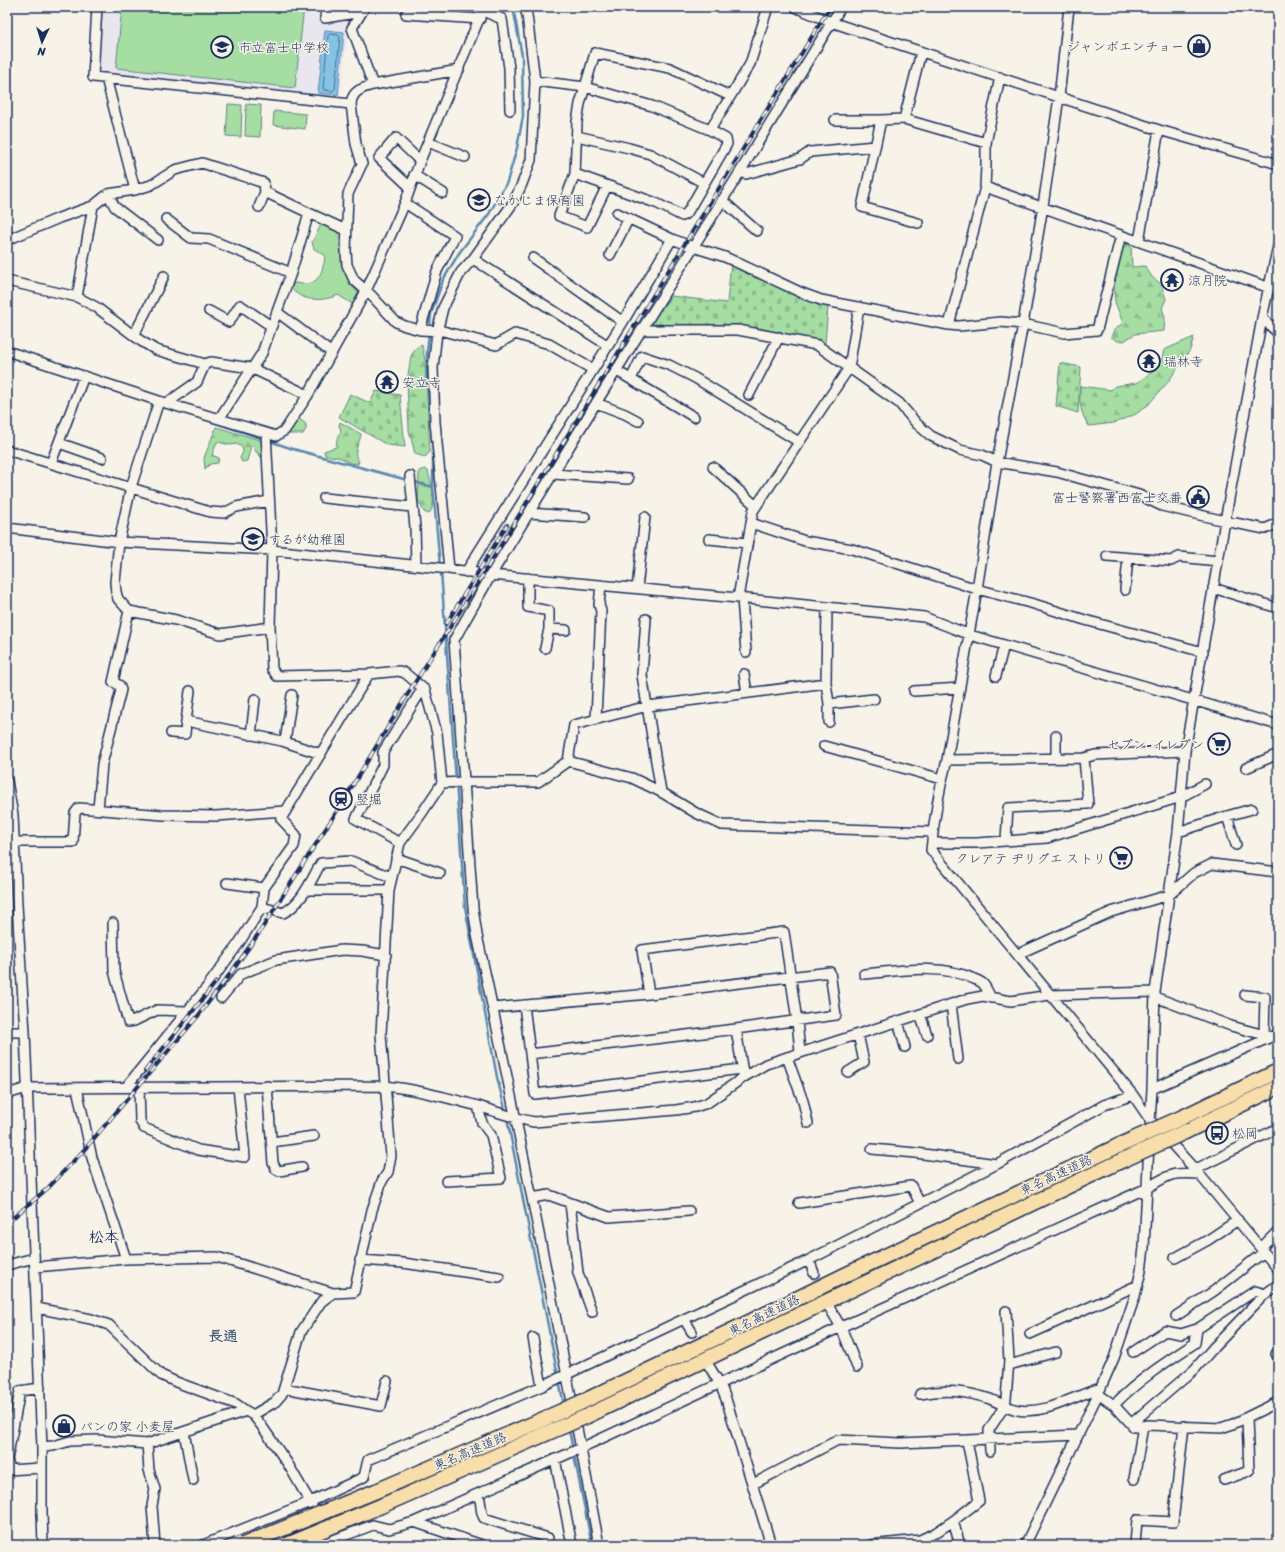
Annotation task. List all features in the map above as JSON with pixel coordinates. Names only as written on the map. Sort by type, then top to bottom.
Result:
[{"type":"highway","name":"東名高速道路","points":[[243,1545],[376,1491],[582,1402],[738,1328],[842,1276],[1278,1071]]},
{"type":"highway","name":"東名高速道路","points":[[287,1545],[586,1417],[1278,1087]]},
{"type":"street","points":[[97,7],[93,76],[351,104]]},
{"type":"street","points":[[326,7],[325,18],[364,9]]},
{"type":"street","points":[[449,569],[435,422],[434,368],[437,332],[443,308],[461,272],[473,259],[499,224],[513,202],[531,160],[535,81],[524,7]]},
{"type":"street","points":[[710,130],[750,64],[768,7]]},
{"type":"street","points":[[795,7],[812,10],[831,22],[1159,130],[1278,164]]},
{"type":"street","points":[[599,1545],[568,1374],[517,1119],[477,936],[473,908],[454,640],[596,403],[841,7]]},
{"type":"street","points":[[1069,7],[1059,97],[1024,324],[997,462],[970,635],[947,760],[942,778],[931,850],[1133,1095],[1150,1120],[1238,1220],[1278,1269]]},
{"type":"street","points":[[364,9],[352,28],[373,85]]},
{"type":"street","points":[[7,351],[83,379],[276,436],[285,430],[308,395],[366,291],[405,203],[414,175],[482,13]]},
{"type":"street","points":[[406,14],[482,13],[502,19],[509,68],[510,110]]},
{"type":"street","points":[[607,186],[587,227],[559,216],[575,174],[580,104],[595,52],[670,68],[730,96]]},
{"type":"street","points":[[904,118],[921,52]]},
{"type":"street","points":[[459,70],[373,85],[356,92],[351,98],[356,144],[362,164],[348,194],[346,251],[350,273],[354,280],[371,295],[396,322],[405,326],[420,330],[437,332],[443,331],[496,345],[515,334],[549,344],[592,369]]},
{"type":"street","points":[[949,325],[985,187],[986,143],[1000,77]]},
{"type":"street","points":[[106,78],[135,190]]},
{"type":"street","points":[[535,81],[586,87],[652,106],[710,130],[726,139],[727,144],[687,212],[682,216],[656,203],[575,174]]},
{"type":"street","points":[[835,120],[880,120],[904,118],[986,143]]},
{"type":"street","points":[[880,120],[862,207],[918,223]]},
{"type":"street","points":[[1139,241],[1159,130]]},
{"type":"street","points":[[577,136],[650,154],[704,183]]},
{"type":"street","points":[[410,187],[379,158],[396,138],[420,161]]},
{"type":"street","points":[[428,142],[465,157]]},
{"type":"street","points":[[740,172],[746,174],[800,159],[810,152],[875,146]]},
{"type":"street","points":[[7,240],[59,218],[93,206],[108,194],[135,190],[151,185],[175,170],[202,163],[264,183],[265,192],[259,208]]},
{"type":"street","points":[[414,175],[443,193]]},
{"type":"street","points":[[985,187],[1043,206],[1270,288]]},
{"type":"street","points":[[265,192],[346,230]]},
{"type":"street","points":[[108,194],[115,207],[158,240]]},
{"type":"street","points":[[722,200],[757,231]]},
{"type":"street","points":[[405,203],[455,236],[437,271],[420,330]]},
{"type":"street","points":[[77,297],[93,206]]},
{"type":"street","points":[[219,419],[262,353],[291,273],[309,213]]},
{"type":"street","points":[[617,213],[672,239],[725,257],[814,298],[949,325],[959,326],[1001,322],[1024,324],[1064,333],[1097,330],[1121,235]]},
{"type":"street","points":[[610,255],[628,218]]},
{"type":"street","points":[[166,220],[191,238],[209,239],[291,273]]},
{"type":"street","points":[[466,572],[607,345],[623,322],[672,239]]},
{"type":"street","points":[[1025,1545],[1114,1358],[1138,1285],[1144,1248],[1155,994],[1178,832],[1185,751],[1262,318],[1270,288],[1278,246]]},
{"type":"street","points":[[533,258],[623,322]]},
{"type":"street","points":[[473,259],[607,345]]},
{"type":"street","points":[[134,335],[164,276]]},
{"type":"street","points":[[7,282],[77,297],[96,308],[156,350],[205,364],[211,362],[251,368],[308,395]]},
{"type":"street","points":[[209,311],[228,322],[240,305],[271,326]]},
{"type":"street","points":[[746,652],[740,598],[753,511],[849,368],[859,307]]},
{"type":"street","points":[[276,312],[332,353]]},
{"type":"street","points":[[1262,318],[1278,333]]},
{"type":"street","points":[[642,330],[738,330],[816,345],[898,403],[917,424],[931,436],[960,450],[982,455],[997,462],[1057,472],[1139,495],[1162,506],[1225,521],[1265,529],[1278,523]]},
{"type":"street","points":[[749,395],[779,337]]},
{"type":"street","points":[[631,379],[642,356],[669,366],[695,378],[800,442]]},
{"type":"street","points":[[205,364],[197,382],[163,402],[131,487],[119,542],[116,592],[118,599],[129,611],[176,620],[220,634],[270,627]]},
{"type":"street","points":[[617,370],[694,417]]},
{"type":"street","points":[[51,464],[83,379]]},
{"type":"street","points":[[596,403],[625,414],[638,421]]},
{"type":"street","points":[[7,1265],[126,1259],[217,1257],[333,1293],[354,1292],[372,1210],[382,1181],[388,1172],[391,1156],[381,1034],[389,890],[400,843],[442,783],[437,733],[426,690],[405,673],[399,671],[369,674],[277,676],[272,669],[270,627],[272,550],[266,433]]},
{"type":"street","points":[[59,443],[102,458]]},
{"type":"street","points":[[7,450],[210,512],[224,513],[236,507],[269,501]]},
{"type":"street","points":[[713,467],[756,506]]},
{"type":"street","points":[[553,474],[628,479]]},
{"type":"street","points":[[410,476],[412,507],[420,565]]},
{"type":"street","points":[[324,498],[412,507]]},
{"type":"street","points":[[529,513],[585,517]]},
{"type":"street","points":[[637,588],[644,517]]},
{"type":"street","points":[[751,523],[806,541],[852,550],[977,589],[1203,652]]},
{"type":"street","points":[[7,528],[119,542],[272,550],[420,565],[492,575],[924,617],[970,635],[1278,725]]},
{"type":"street","points":[[708,539],[748,543]]},
{"type":"street","points":[[1108,556],[1171,561],[1179,557],[1218,561]]},
{"type":"street","points":[[1125,590],[1128,558]]},
{"type":"street","points":[[528,578],[528,608],[549,611],[549,630],[546,648]]},
{"type":"street","points":[[596,718],[599,605],[601,585]]},
{"type":"street","points":[[1213,588],[1278,608]]},
{"type":"street","points":[[827,607],[826,683],[829,704],[829,722]]},
{"type":"street","points":[[98,809],[102,764],[120,690],[119,685],[113,682],[129,611]]},
{"type":"street","points":[[646,619],[642,675],[661,792]]},
{"type":"street","points":[[549,630],[566,630]]},
{"type":"street","points":[[996,676],[1004,645]]},
{"type":"street","points":[[126,1087],[186,1011],[207,987],[262,907],[264,888],[294,846],[296,835],[280,819],[369,674]]},
{"type":"street","points":[[744,674],[746,693]]},
{"type":"street","points":[[442,783],[538,782],[568,761],[574,725],[596,718],[648,706],[826,683]]},
{"type":"street","points":[[400,843],[356,819],[384,765],[383,752],[423,688]]},
{"type":"street","points":[[914,691],[960,688]]},
{"type":"street","points":[[171,733],[184,734],[190,691]]},
{"type":"street","points":[[285,742],[292,695]]},
{"type":"street","points":[[251,735],[255,698]]},
{"type":"street","points":[[829,704],[874,699]]},
{"type":"street","points":[[186,721],[285,742],[321,754]]},
{"type":"street","points":[[1056,736],[1056,758]]},
{"type":"street","points":[[824,746],[942,778]]},
{"type":"street","points":[[947,760],[1084,758],[1095,755],[1185,751]]},
{"type":"street","points":[[1246,768],[1278,754]]},
{"type":"street","points":[[1006,840],[1008,808],[1088,804],[1084,758]]},
{"type":"street","points":[[568,761],[632,778],[661,792],[696,813],[722,825],[933,832]]},
{"type":"street","points":[[7,781],[13,815],[11,842],[17,905],[25,1032],[40,1388],[43,1545]]},
{"type":"street","points":[[932,843],[977,843],[1047,838],[1181,797],[1205,784]]},
{"type":"street","points":[[11,842],[73,842],[75,813],[79,808],[163,815],[216,816],[284,811]]},
{"type":"street","points":[[1178,832],[1252,809]]},
{"type":"street","points":[[1227,816],[1236,845]]},
{"type":"street","points":[[396,858],[440,873]]},
{"type":"street","points":[[262,907],[283,913],[290,910],[306,890],[321,863],[351,861],[391,877]]},
{"type":"street","points":[[1018,954],[1111,912],[1169,895],[1194,873],[1212,864],[1278,872]]},
{"type":"street","points":[[227,883],[264,888]]},
{"type":"street","points":[[306,890],[389,890]]},
{"type":"street","points":[[113,923],[114,971],[128,1022],[134,1021],[157,1010],[186,1011]]},
{"type":"street","points":[[649,994],[642,950],[784,932],[800,1052]]},
{"type":"street","points":[[221,998],[241,974],[276,960],[342,950],[362,950],[386,955]]},
{"type":"street","points":[[864,974],[912,970],[952,972],[969,976],[983,984],[991,998]]},
{"type":"street","points":[[493,1008],[524,1004],[649,994],[830,972],[836,1015],[736,1029],[530,1054]]},
{"type":"street","points":[[524,1004],[536,1094],[743,1073],[800,1052],[967,999],[983,996],[1011,1001],[1049,995],[1155,994],[1231,1026],[1271,1035]]},
{"type":"street","points":[[1245,995],[1265,997],[1271,1035]]},
{"type":"street","points":[[951,1004],[958,1059]]},
{"type":"street","points":[[920,1014],[927,1035]]},
{"type":"street","points":[[898,1021],[906,1047]]},
{"type":"street","points":[[736,1029],[743,1073]]},
{"type":"street","points":[[7,1032],[25,1032]]},
{"type":"street","points":[[848,1072],[864,1062],[858,1034]]},
{"type":"street","points":[[1152,1089],[1271,1035]]},
{"type":"street","points":[[787,1057],[803,1101],[808,1123]]},
{"type":"street","points":[[7,1094],[27,1088],[385,1086],[400,1087],[478,1106],[517,1119],[534,1122],[676,1110],[695,1107],[707,1103],[743,1073]]},
{"type":"street","points":[[267,1086],[273,1163],[279,1171],[302,1167]]},
{"type":"street","points":[[139,1088],[140,1121],[144,1128],[198,1150],[245,1157],[238,1087]]},
{"type":"street","points":[[77,1088],[92,1158],[126,1259]]},
{"type":"street","points":[[203,1545],[310,1502],[364,1477],[368,1460],[542,1386],[809,1260],[996,1164],[1104,1106],[1133,1095]]},
{"type":"street","points":[[446,1181],[501,1178],[491,1135],[482,1123],[478,1106]]},
{"type":"street","points":[[37,1308],[91,1318],[109,1325],[161,1375],[236,1404],[249,1413],[261,1424],[288,1464],[310,1502],[327,1544],[373,1525],[389,1529],[414,1522],[581,1448],[841,1327],[1147,1188],[1171,1174],[1196,1172],[1278,1128]]},
{"type":"street","points":[[272,1142],[314,1136]]},
{"type":"street","points":[[872,1149],[916,1152],[996,1164]]},
{"type":"street","points":[[799,1203],[910,1186],[920,1203]]},
{"type":"street","points":[[532,1198],[549,1195],[609,1217],[689,1211]]},
{"type":"street","points":[[570,1203],[578,1273],[592,1312]]},
{"type":"street","points":[[1175,1258],[1208,1240],[1238,1220]]},
{"type":"street","points":[[1176,1316],[1214,1291],[1262,1250],[1278,1231]]},
{"type":"street","points":[[360,1260],[403,1263],[500,1277]]},
{"type":"street","points":[[809,1260],[814,1273]]},
{"type":"street","points":[[1030,1334],[1138,1285]]},
{"type":"street","points":[[1132,1423],[1195,1369],[1265,1294],[1278,1285]]},
{"type":"street","points":[[1133,1352],[1165,1331],[1181,1334],[1197,1329],[1254,1291],[1265,1294]]},
{"type":"street","points":[[42,1447],[53,1446],[70,1441],[98,1440],[147,1444],[249,1413],[275,1402],[282,1394],[301,1332],[321,1302],[333,1293]]},
{"type":"street","points":[[829,1307],[841,1327],[856,1367]]},
{"type":"street","points":[[990,1451],[989,1430],[1005,1405],[1009,1365],[1006,1311]]},
{"type":"street","points":[[684,1319],[692,1332]]},
{"type":"street","points":[[1114,1405],[1129,1389],[1149,1373],[1195,1342],[1197,1329]]},
{"type":"street","points":[[533,1338],[542,1386]]},
{"type":"street","points":[[1009,1365],[1056,1352]]},
{"type":"street","points":[[709,1366],[720,1384],[726,1399],[771,1545]]},
{"type":"street","points":[[284,1388],[381,1406],[388,1381]]},
{"type":"street","points":[[40,1388],[20,1390],[7,1460],[8,1469],[42,1468]]},
{"type":"street","points":[[920,1394],[940,1390],[972,1394],[1018,1410],[1030,1410],[1047,1407],[1099,1391]]},
{"type":"street","points":[[1099,1391],[1132,1423],[1134,1427],[1148,1425],[1221,1428],[1247,1418],[1278,1402]]},
{"type":"street","points":[[1224,1480],[1248,1471],[1247,1418]]},
{"type":"street","points":[[1134,1480],[1143,1426]]},
{"type":"street","points":[[1135,1544],[1137,1520],[1173,1522],[1184,1426]]},
{"type":"street","points":[[184,1432],[193,1480]]},
{"type":"street","points":[[752,1484],[838,1440],[900,1443],[1078,1435]]},
{"type":"street","points":[[870,1545],[920,1540],[935,1533],[979,1501],[967,1441]]},
{"type":"street","points":[[147,1444],[150,1470],[155,1489],[152,1506],[155,1545]]},
{"type":"street","points":[[555,1459],[572,1545]]},
{"type":"street","points":[[478,1494],[482,1502],[481,1512],[484,1518],[548,1538]]},
{"type":"street","points":[[953,1521],[960,1545]]},
{"type":"street","points":[[414,1522],[482,1545]]},
{"type":"shaded area","name":"市立富士中学校","points":[[102,7],[319,7],[318,16],[321,23],[349,19],[340,101],[97,72]]},
{"type":"green space","name":"市立富士中学校","points":[[122,7],[304,7],[295,88],[116,68]]},
{"type":"green space","points":[[228,104],[242,105],[241,137],[226,136]]},
{"type":"green space","points":[[246,104],[261,105],[260,137],[245,136]]},
{"type":"green space","points":[[274,111],[306,114],[305,129],[273,125]]},
{"type":"green space","points":[[327,224],[337,231],[346,273],[354,288],[361,295],[354,305],[338,295],[319,300],[306,298],[300,296],[290,287],[295,283],[312,283],[319,277],[323,268],[325,255],[314,249],[312,242],[321,225]]},
{"type":"green space","points":[[1120,244],[1131,244],[1132,267],[1145,266],[1152,277],[1161,284],[1166,299],[1162,308],[1165,317],[1164,331],[1135,334],[1124,341],[1118,341],[1111,337],[1114,330],[1123,323],[1115,302],[1114,288]]},
{"type":"green space","points":[[731,262],[760,277],[828,307],[825,343],[759,328],[650,324],[671,296],[727,303]]},
{"type":"green space","points":[[1194,337],[1190,350],[1168,382],[1148,405],[1136,414],[1114,423],[1089,426],[1081,407],[1080,386],[1111,390],[1115,386],[1137,383],[1160,366],[1164,350]]},
{"type":"green space","points":[[422,345],[425,360],[430,452],[425,457],[415,454],[409,430],[407,381],[411,356],[417,347]]},
{"type":"green space","points":[[1060,363],[1081,367],[1078,413],[1056,406]]},
{"type":"green space","points":[[376,391],[400,395],[405,447],[387,445],[339,417],[350,394],[370,403]]},
{"type":"green space","points":[[298,418],[306,424],[306,429],[303,434],[289,434],[289,431]]},
{"type":"green space","points":[[340,422],[361,434],[356,452],[359,461],[358,464],[350,463],[341,458],[325,455],[324,451],[336,447],[337,439],[341,431],[339,425]]},
{"type":"green space","points":[[216,427],[260,440],[262,443],[262,458],[256,452],[253,445],[251,446],[247,461],[242,462],[240,458],[243,452],[242,447],[237,444],[231,445],[217,442],[212,455],[219,458],[218,463],[210,464],[205,469],[204,458]]},
{"type":"green space","points":[[425,469],[428,471],[433,493],[433,504],[429,514],[424,512],[418,500],[419,471]]},
{"type":"water","points":[[325,30],[344,32],[338,95],[318,93]]},
{"type":"waterway","points":[[440,566],[433,487],[433,449],[427,378],[427,352],[431,314],[443,280],[459,253],[489,214],[507,182],[517,148],[523,116],[522,56],[513,7]]},
{"type":"waterway","points":[[198,417],[293,449],[433,487]]},
{"type":"waterway","points":[[441,571],[465,907],[497,1077],[506,1113]]},
{"type":"waterway","points":[[507,1118],[558,1376]]},
{"type":"waterway","points":[[559,1381],[564,1405]]},
{"type":"waterway","points":[[569,1430],[592,1545]]},
{"type":"tunnel","points":[[814,1273],[828,1307]]},
{"type":"railway","points":[[7,1223],[48,1188],[84,1150],[198,1016],[259,933],[344,800],[412,687],[478,583],[830,7]]},
{"type":"railway","points":[[446,624],[507,525]]},
{"type":"railway","points":[[145,1071],[216,982]]},
{"type":"place","name":"ジャンボエンチョー","points":[[1199,46]]},
{"type":"place","name":"市立富士中学校","points":[[222,47]]},
{"type":"place","name":"なかじま保育園","points":[[479,200]]},
{"type":"place","name":"涼月院","points":[[1172,280]]},
{"type":"place","name":"瑞林寺","points":[[1149,361]]},
{"type":"place","name":"安立寺","points":[[387,382]]},
{"type":"place","name":"富士警察署西富士交番","points":[[1198,497]]},
{"type":"place","name":"するが幼稚園","points":[[253,539]]},
{"type":"place","name":"セブン-イレブン","points":[[1219,744]]},
{"type":"place","name":"竪堀","points":[[341,799]]},
{"type":"place","name":"クレアテ ヂリグエ ストリ","points":[[1121,858]]},
{"type":"place","name":"松岡","points":[[1217,1133]]},
{"type":"place","name":"パンの家 小麦屋","points":[[64,1426]]},
{"type":"district","name":"松本","points":[[104,1237]]},
{"type":"district","name":"長通","points":[[223,1336]]}]
